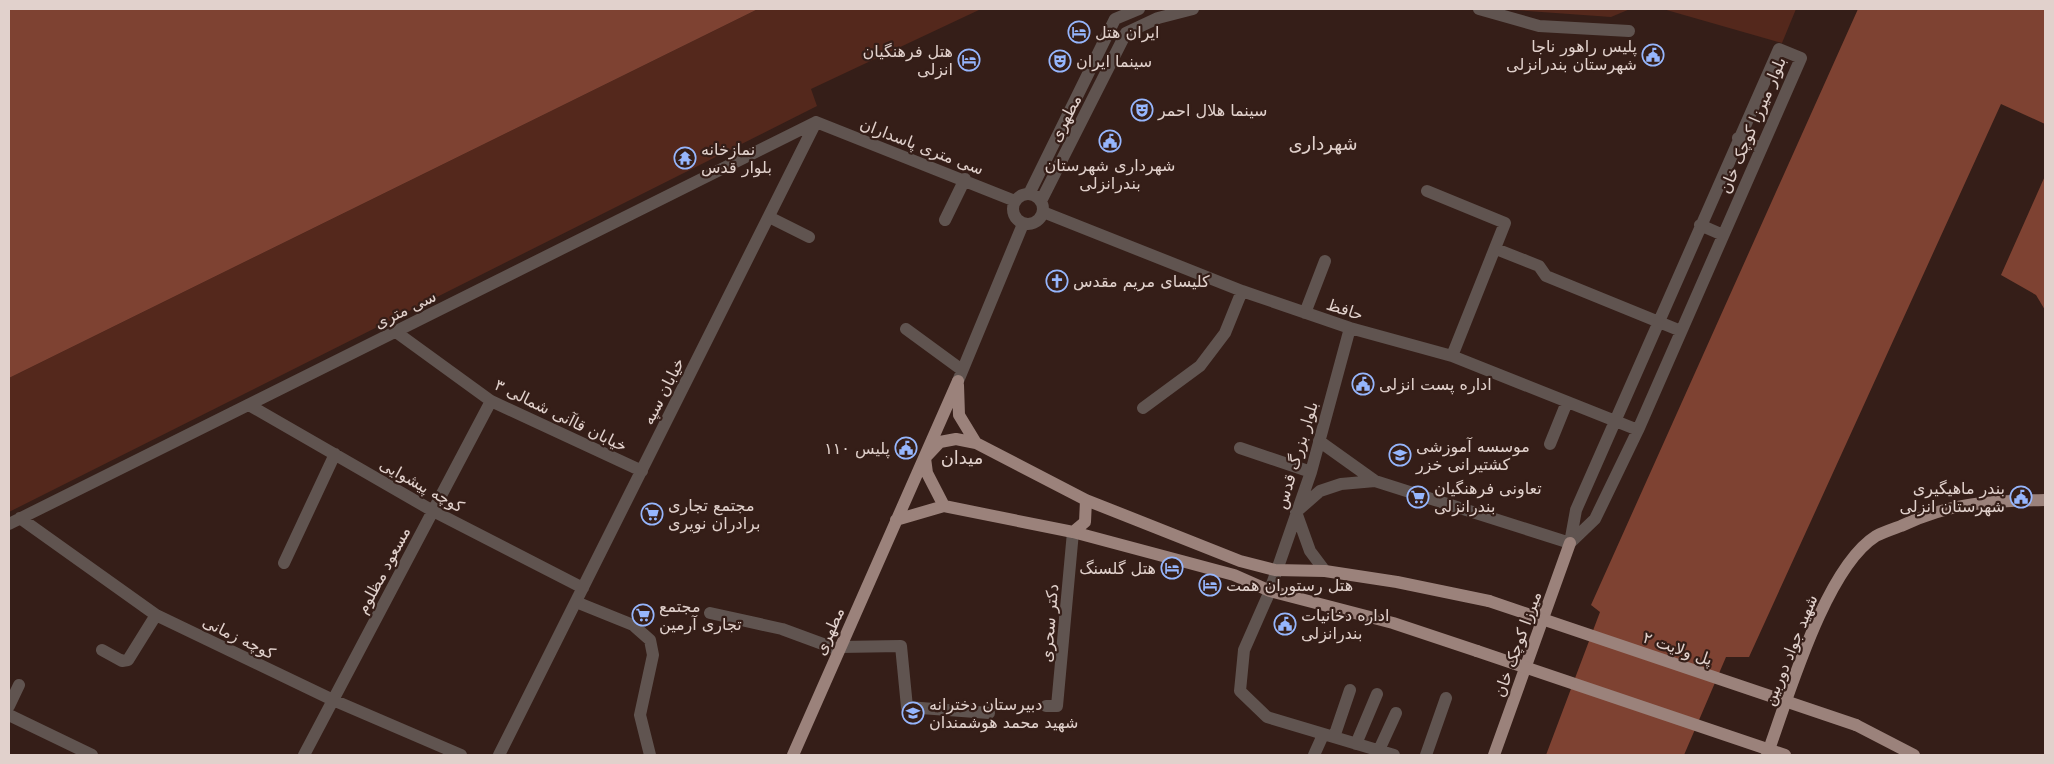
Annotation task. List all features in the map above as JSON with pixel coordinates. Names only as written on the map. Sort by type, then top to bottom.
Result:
[{"type":"main road","points":[[960,376],[959,415],[976,443]]},
{"type":"main road","points":[[944,506],[927,473],[925,458],[960,376]]},
{"type":"main road","points":[[925,458],[940,442],[956,439],[976,443]]},
{"type":"main road","name":"پل ولایت ۲","points":[[976,443],[1086,500],[1240,561],[1275,570],[1326,571],[1397,582],[1489,601],[1856,725],[1914,755]]},
{"type":"main road","name":"مطهری","points":[[793,755],[925,458]]},
{"type":"main road","points":[[1073,532],[1085,522],[1086,500]]},
{"type":"main road","name":"شهید جواد دوربین","points":[[1767,755],[1812,633],[1828,598],[1849,563],[1875,537],[1918,518],[1952,506],[1992,501],[2045,500]]},
{"type":"main road","points":[[896,520],[944,506],[1073,532],[1234,575],[1270,591],[1393,623],[1785,755]]},
{"type":"main road","name":"میرزا کوچک خان","points":[[1494,755],[1570,543]]},
{"type":"street","name":"مطهری","points":[[1029,194],[1115,19],[1139,9]]},
{"type":"street","name":"مطهری","points":[[1042,206],[1126,33],[1158,18],[1193,9]]},
{"type":"street","points":[[1480,9],[1539,26],[1629,31]]},
{"type":"street","name":"بلوار میرزا کوچک خان","points":[[1779,49],[1800,58],[1638,430],[1595,518],[1570,543],[1576,510],[1616,422],[1738,138],[1779,49]]},
{"type":"street","name":"سی متری پاسداران","points":[[816,122],[965,179],[1015,201]]},
{"type":"street","name":"خیابان سپه","points":[[499,755],[816,122]]},
{"type":"street","name":"سی متری","points":[[14,521],[816,122]]},
{"type":"street","points":[[1738,138],[1761,148]]},
{"type":"street","points":[[945,220],[965,179]]},
{"type":"street","points":[[1427,191],[1505,223],[1452,356]]},
{"type":"street","points":[[1029,194],[1042,206],[1036,222],[1023,224],[1014,214],[1015,201],[1019,196],[1029,194]]},
{"type":"street","name":"حافظ","points":[[1042,206],[1242,291],[1350,328],[1452,356],[1638,430]]},
{"type":"street","points":[[769,218],[809,237]]},
{"type":"street","points":[[906,329],[960,376],[1023,224]]},
{"type":"street","points":[[1700,225],[1723,235]]},
{"type":"street","points":[[1496,249],[1538,266],[1546,276],[1681,331]]},
{"type":"street","points":[[1305,313],[1325,261]]},
{"type":"street","points":[[1144,408],[1200,366],[1225,333],[1242,291]]},
{"type":"street","name":"بلوار بزرگ قدس","points":[[1328,736],[1267,717],[1240,691],[1244,650],[1270,591],[1275,570],[1310,472],[1350,328]]},
{"type":"street","name":"خیابان قاآنی شمالی ۳","points":[[396,332],[491,401],[642,471]]},
{"type":"street","name":"مسعود مظلوم","points":[[304,755],[491,401]]},
{"type":"street","points":[[1550,444],[1567,402]]},
{"type":"street","name":"کوچه پیشوایی","points":[[249,405],[433,511],[583,588]]},
{"type":"street","points":[[1319,441],[1375,481],[1570,543]]},
{"type":"street","points":[[1240,448],[1310,472]]},
{"type":"street","points":[[284,563],[336,454]]},
{"type":"street","points":[[1326,571],[1310,551],[1296,512],[1320,491],[1341,484],[1375,481]]},
{"type":"street","name":"کوچه زمانی","points":[[14,521],[156,614],[333,700],[461,755]]},
{"type":"street","name":"دکتر سحری","points":[[1046,706],[1057,706],[1073,532]]},
{"type":"street","points":[[576,602],[633,625],[650,640],[653,655],[640,715],[650,755]]},
{"type":"street","points":[[710,613],[782,629],[839,648],[900,646],[907,707],[989,713]]},
{"type":"street","points":[[102,650],[122,661],[128,660],[156,614]]},
{"type":"street","points":[[9,706],[19,685]]},
{"type":"street","points":[[1314,755],[1328,736],[1350,690]]},
{"type":"street","points":[[1356,744],[1377,694]]},
{"type":"street","points":[[1426,755],[1446,698]]},
{"type":"street","points":[[1379,750],[1396,713]]},
{"type":"street","points":[[9,715],[92,755]]},
{"type":"street","points":[[1328,736],[1394,755]]},
{"type":"shaded area","points":[[9,9],[758,9],[9,378]]},
{"type":"shaded area","points":[[758,9],[981,9],[811,89],[817,106],[9,512],[9,378]]},
{"type":"shaded area","points":[[1501,9],[1630,9],[1611,17]]},
{"type":"shaded area","points":[[1663,9],[1796,9],[1782,43]]},
{"type":"shaded area","points":[[1858,9],[2045,9],[2045,124],[2001,104],[1749,657],[1726,657],[1684,755],[1546,755],[1600,612],[1591,605]]},
{"type":"shaded area","points":[[2045,176],[2045,310],[2036,295],[2001,275]]},
{"type":"place","name":"ایران هتل","points":[[1079,32]]},
{"type":"place","name":"پلیس راهور ناجا شهرستان بندرانزلی","points":[[1653,55]]},
{"type":"place","name":"هتل فرهنگیان انزلی","points":[[969,60]]},
{"type":"place","name":"سینما ایران","points":[[1060,61]]},
{"type":"place","name":"سینما هلال احمر","points":[[1142,110]]},
{"type":"place","name":"شهرداری شهرستان بندرانزلی","points":[[1110,141]]},
{"type":"place","name":"نمازخانه بلوار قدس","points":[[685,158]]},
{"type":"place","name":"کلیسای مریم مقدس","points":[[1057,281]]},
{"type":"place","name":"اداره پست انزلی","points":[[1363,384]]},
{"type":"place","name":"پلیس ۱۱۰","points":[[906,448]]},
{"type":"place","name":"موسسه آموزشی کشتیرانی خزر","points":[[1400,455]]},
{"type":"place","name":"تعاونی فرهنگیان بندرانزلی","points":[[1418,497]]},
{"type":"place","name":"بندر ماهیگیری شهرستان انزلی","points":[[2021,497]]},
{"type":"place","name":"مجتمع تجاری برادران نویری","points":[[652,514]]},
{"type":"place","name":"هتل گلسنگ","points":[[1172,568]]},
{"type":"place","name":"هتل رستوران همت","points":[[1210,585]]},
{"type":"place","name":"مجتمع تجاری آرمین","points":[[643,615]]},
{"type":"place","name":"اداره دخانیات بندرانزلی","points":[[1285,624]]},
{"type":"place","name":"دبیرستان دخترانه شهید محمد هوشمندان","points":[[913,713]]},
{"type":"district","name":"شهرداری","points":[[1323,144]]},
{"type":"district","name":"میدان","points":[[962,458]]}]
